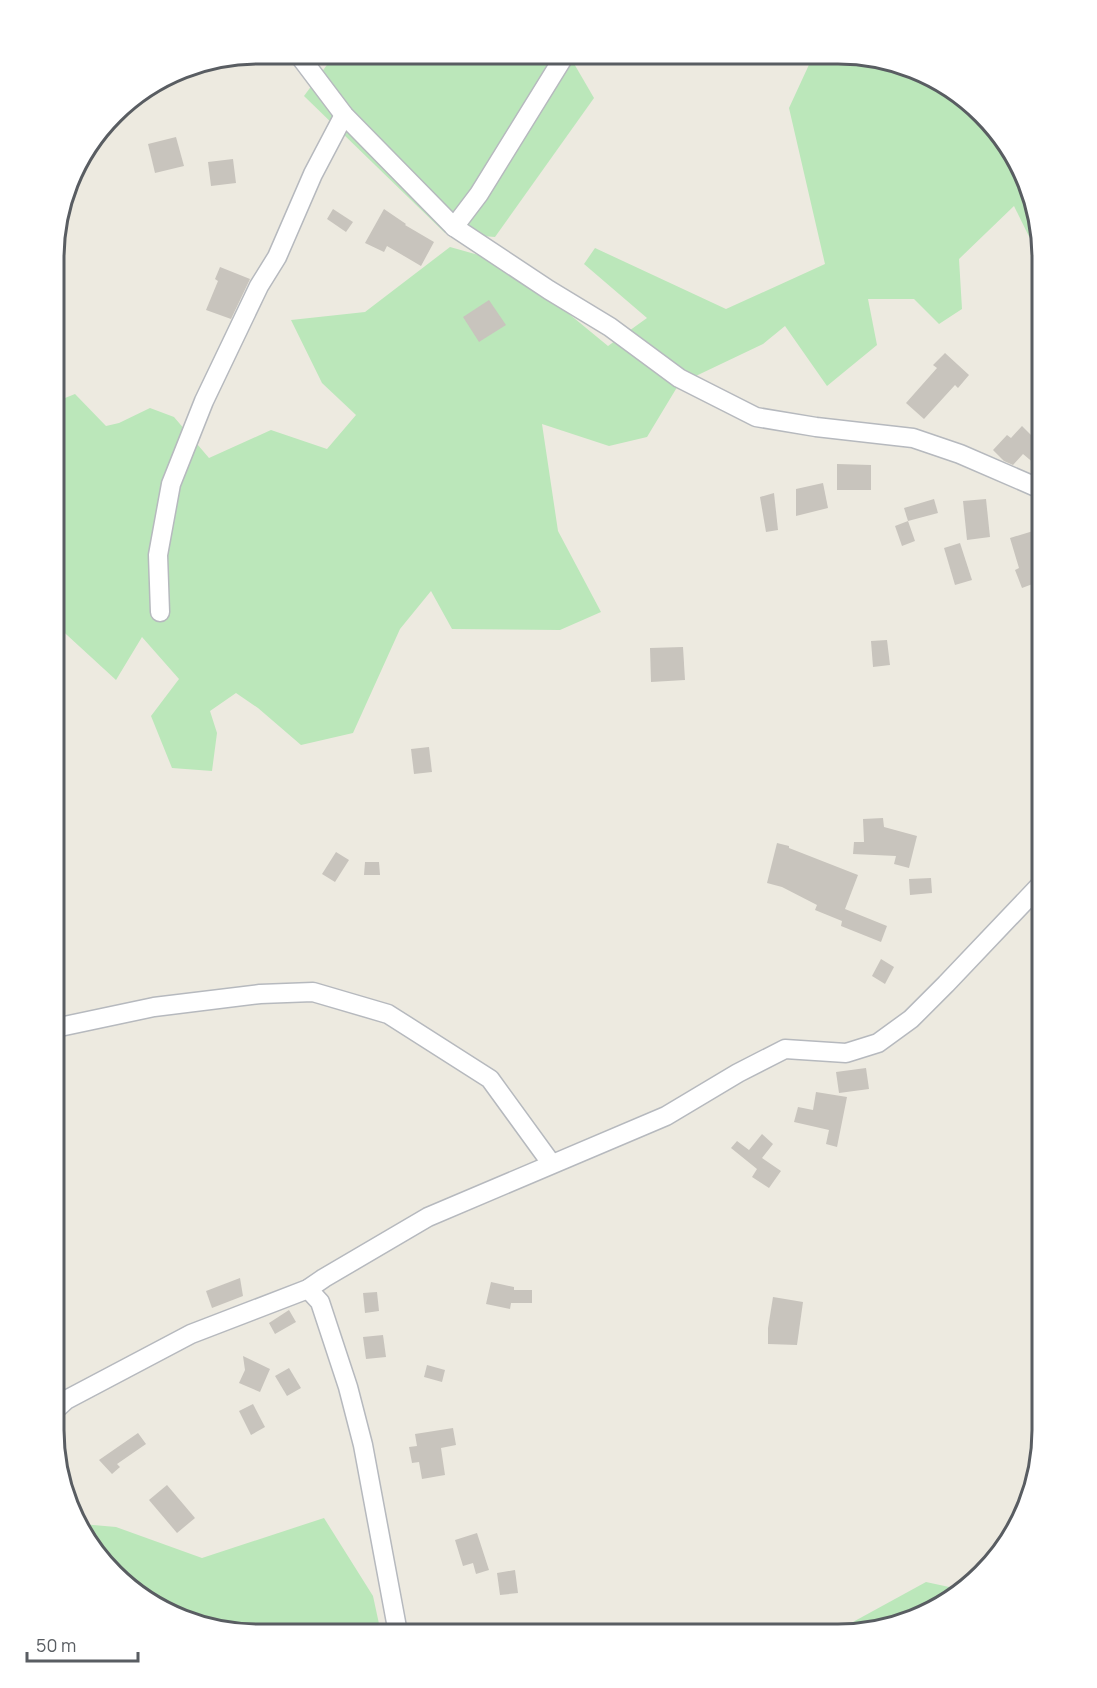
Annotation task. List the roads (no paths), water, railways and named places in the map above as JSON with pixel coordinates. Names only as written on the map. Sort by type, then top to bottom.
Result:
[{"type":"street","points":[[306,64],[344,114],[454,227],[610,327],[679,378],[756,417],[816,427],[913,438],[960,454],[1032,485]]},
{"type":"street","points":[[454,227],[479,194],[559,64]]},
{"type":"street","points":[[160,612],[158,555],[171,484],[204,401],[259,286],[277,258],[313,174],[344,114]]},
{"type":"street","points":[[64,1402],[191,1334],[308,1289],[428,1217],[666,1116],[738,1073],[785,1049],[846,1053],[878,1044],[925,1005],[1032,893]]},
{"type":"street","points":[[64,1026],[154,1006],[260,994],[313,992],[388,1014],[490,1079],[551,1163]]},
{"type":"street","points":[[308,1289],[320,1302],[348,1387],[363,1445],[396,1624]]}]
